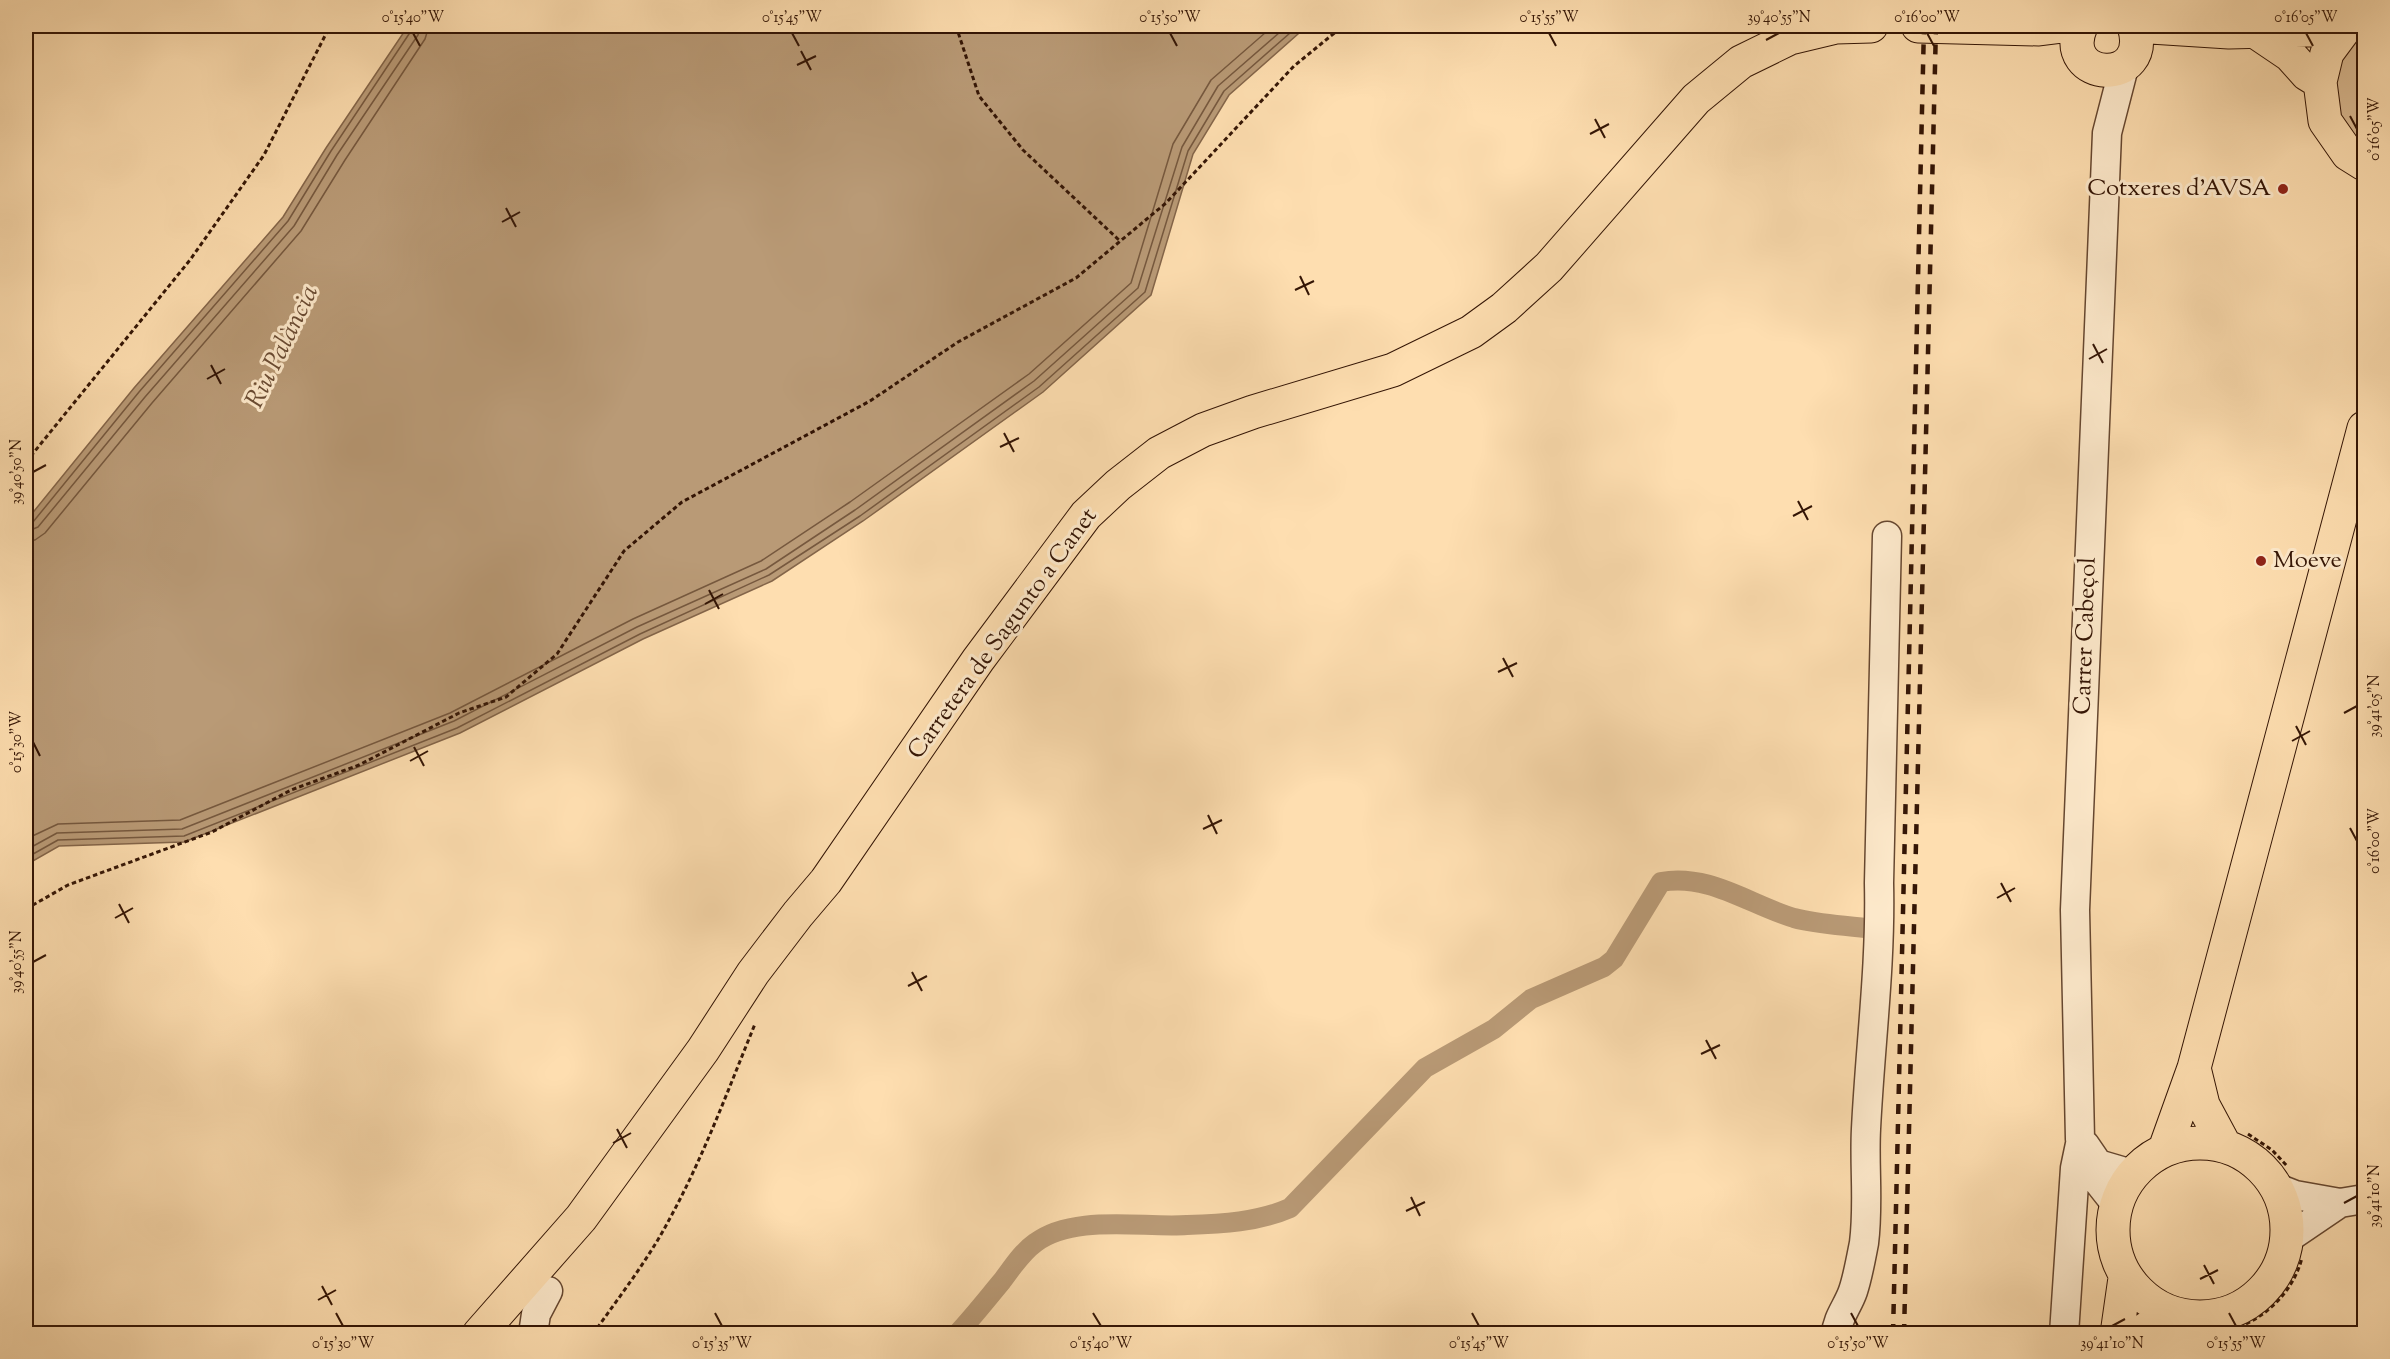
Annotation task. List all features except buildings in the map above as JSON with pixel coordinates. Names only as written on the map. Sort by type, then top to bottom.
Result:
[{"type":"main road","name":"Carretera de Sagunto a Canet","points":[[826,881],[978,660],[1086,515],[1118,485],[1159,453],[1203,430],[1253,412],[1393,370],[1471,332],[1504,308],[1549,267],[1696,99],[1741,62],[1790,38],[1836,27],[1871,26]]},
{"type":"main road","points":[[1918,26],[2098,41],[2202,32],[2256,32],[2344,27]]},
{"type":"main road","points":[[2344,27],[2326,53],[2320,82],[2325,122],[2348,154],[2364,164]]},
{"type":"main road","points":[[2256,32],[2290,55],[2307,74],[2320,82]]},
{"type":"main road","points":[[2165,1149],[2194,1068],[2364,428]]},
{"type":"main road","points":[[479,1334],[581,1218],[703,1050],[753,973],[826,881]]},
{"type":"main road","points":[[508,1334],[548,1292],[612,1210],[805,923],[826,881]]},
{"type":"main road","points":[[2194,1068],[2203,1105],[2256,1162],[2284,1180],[2286,1213],[2295,1246],[2274,1276],[2246,1305],[2208,1318],[2169,1312],[2144,1299],[2125,1278],[2112,1242],[2115,1203],[2132,1174],[2165,1149],[2195,1142],[2233,1138]]},
{"type":"main road","points":[[498,1334],[500,1328],[564,1253],[631,1164],[656,1125],[673,1090]]},
{"type":"main road","points":[[2117,1334],[2125,1278]]},
{"type":"main road","points":[[2139,1334],[2169,1312]]},
{"type":"street","name":"Carrer Cabeçol","points":[[2098,41],[2107,134],[2075,910],[2080,1139],[2089,1170],[2115,1203]]},
{"type":"street","points":[[1836,1334],[1836,1326],[1852,1292],[1863,1243],[1867,1194],[1866,1130],[1880,936],[1879,883],[1887,536]]},
{"type":"street","points":[[2080,1139],[2098,1164],[2132,1174]]},
{"type":"street","points":[[2064,1334],[2075,1168],[2080,1139]]},
{"type":"street","points":[[2284,1180],[2295,1195],[2352,1201]]},
{"type":"street","points":[[2295,1246],[2352,1201]]},
{"type":"street","points":[[533,1334],[536,1314],[548,1292]]},
{"type":"path","points":[[26,462],[190,260],[264,155],[330,26]]},
{"type":"path","points":[[956,26],[979,96],[1023,150],[1120,241]]},
{"type":"path","points":[[26,909],[68,885],[212,832],[291,790],[359,765],[459,713],[506,697],[557,654],[624,551],[681,502],[870,401],[958,342],[1076,278],[1166,203],[1294,66],[1343,26]]},
{"type":"path","points":[[593,1334],[650,1252],[676,1208],[755,1024]]},
{"type":"path","points":[[2233,1138],[2272,1150],[2284,1180]]},
{"type":"path","points":[[2210,1334],[2225,1332],[2252,1321],[2270,1309],[2283,1296],[2293,1281],[2295,1246]]},
{"type":"shaded area","points":[[2364,29],[2364,149],[2339,115],[2333,88],[2334,76],[2343,55],[2356,36]]},
{"type":"water","name":"Riu Palància","points":[[408,26],[1307,26],[1229,95],[1193,154],[1151,295],[1043,392],[863,521],[772,581],[643,639],[460,733],[184,842],[59,846],[26,865],[26,521],[134,388],[283,217],[326,148]]},
{"type":"waterway","points":[[957,1334],[1025,1251],[1051,1234],[1068,1228],[1088,1225],[1227,1223],[1253,1219],[1290,1208],[1425,1068],[1494,1029],[1531,999],[1604,967],[1614,959],[1661,882],[1679,880],[1696,882],[1713,886],[1794,918],[1823,924],[1873,929]]},
{"type":"railway","points":[[1893,1334],[1924,26]]},
{"type":"railway","points":[[1904,1334],[1936,26]]},
{"type":"place","name":"Cotxeres d'AVSA","points":[[2283,189]]},
{"type":"place","name":"Moeve","points":[[2261,561]]}]
